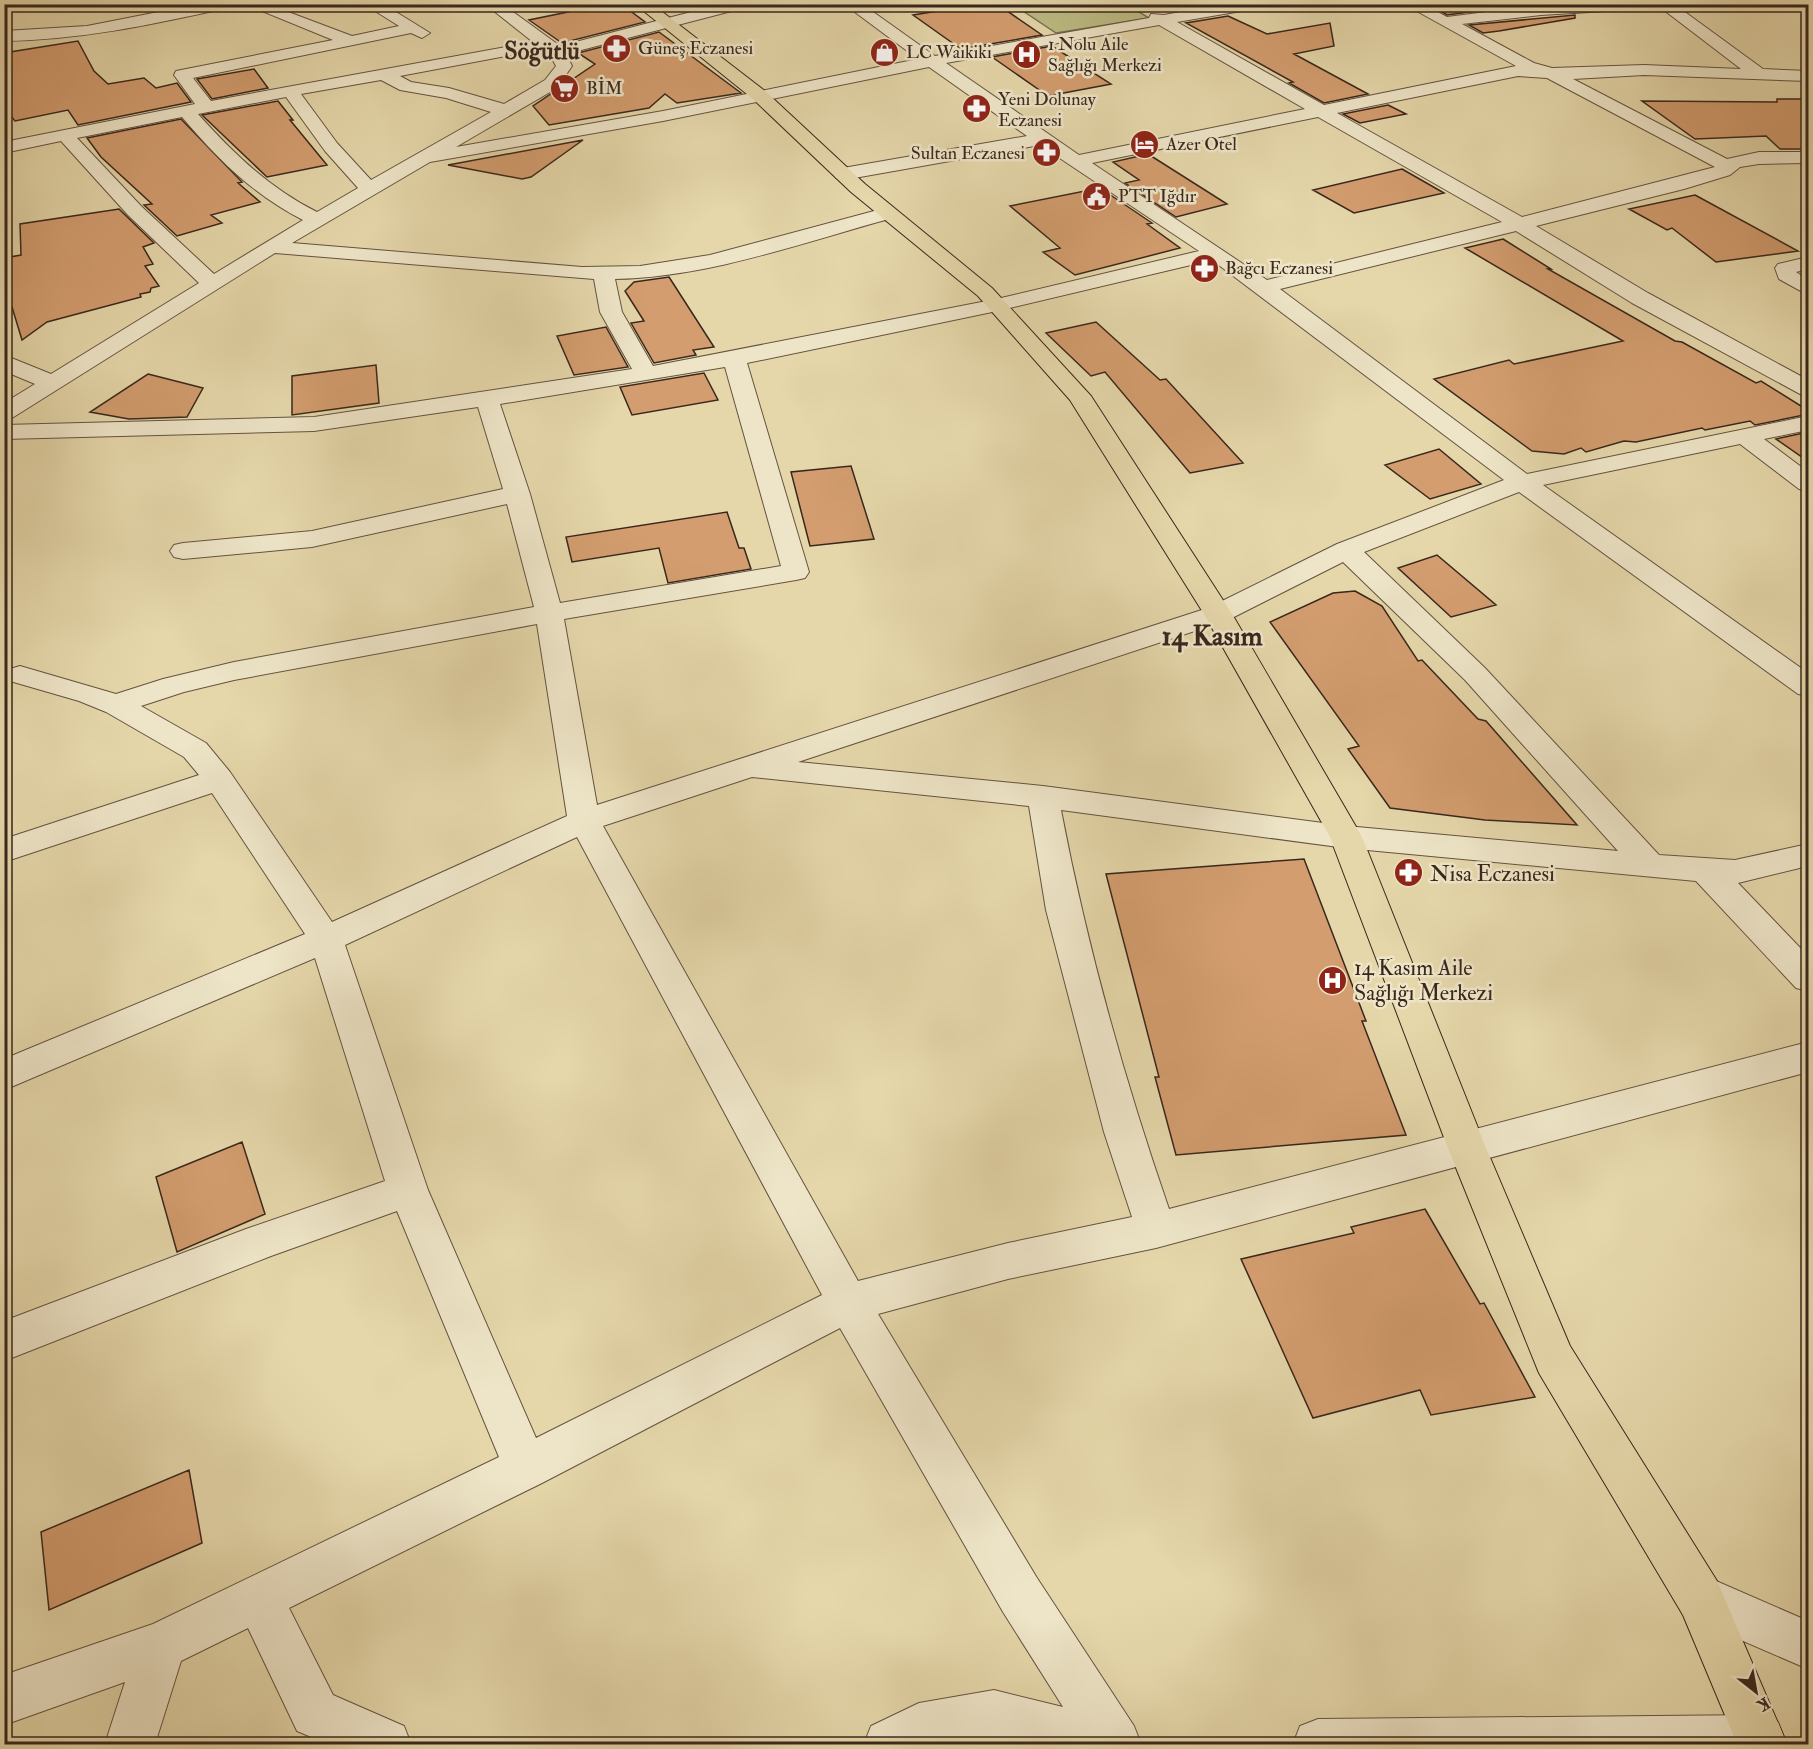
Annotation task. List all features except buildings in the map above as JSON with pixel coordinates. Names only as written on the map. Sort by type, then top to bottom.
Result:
[{"type":"main road","points":[[642,4],[759,95],[843,174],[985,292],[1079,396],[1218,614],[1346,837],[1467,1148],[1554,1359],[1700,1598],[1761,1742]]},
{"type":"street","points":[[5,36],[31,29],[186,4]]},
{"type":"street","points":[[5,36],[44,37],[162,18],[222,4]]},
{"type":"street","points":[[252,4],[351,41]]},
{"type":"street","points":[[371,4],[461,59]]},
{"type":"street","points":[[4,413],[270,247],[551,84],[564,66],[551,48],[492,4]]},
{"type":"street","points":[[4,148],[206,106],[382,73],[461,59],[551,48],[667,24],[742,4]]},
{"type":"street","points":[[851,4],[1043,140],[1264,287],[1522,482],[1809,687]]},
{"type":"street","points":[[1138,4],[1162,20],[1519,224],[1640,298],[1809,389]]},
{"type":"street","points":[[422,158],[663,116],[932,61],[1253,4]]},
{"type":"street","points":[[1411,4],[1528,66],[1550,73],[1728,167]]},
{"type":"street","points":[[1444,22],[1541,10],[1638,4]]},
{"type":"street","points":[[1663,4],[1759,74]]},
{"type":"street","points":[[1774,4],[1809,6]]},
{"type":"street","points":[[206,106],[182,75],[413,28]]},
{"type":"street","points":[[1076,161],[1518,71],[1550,73],[1644,70],[1809,75]]},
{"type":"street","points":[[382,73],[391,80],[406,86],[457,94],[504,111]]},
{"type":"street","points":[[290,91],[331,147],[369,189]]},
{"type":"street","points":[[185,111],[232,164],[292,208],[318,219]]},
{"type":"street","points":[[65,135],[135,211],[212,283]]},
{"type":"street","points":[[843,174],[1043,140]]},
{"type":"street","points":[[1264,287],[1677,185],[1728,167],[1734,162],[1759,158],[1809,158]]},
{"type":"street","points":[[270,247],[603,273],[640,272],[711,261],[889,213]]},
{"type":"street","points":[[4,432],[314,424],[487,399],[734,358],[997,305],[1216,253]]},
{"type":"street","points":[[1809,262],[1785,268],[1785,275],[1809,289]]},
{"type":"street","points":[[603,273],[611,312],[646,374]]},
{"type":"street","points":[[116,705],[161,690],[246,670],[549,612],[796,572],[734,358]]},
{"type":"street","points":[[4,362],[52,383]]},
{"type":"street","points":[[487,399],[517,494],[549,612],[584,821],[848,1303],[1020,1595],[1114,1744]]},
{"type":"street","points":[[4,1075],[326,939],[584,821],[1218,614],[1346,550],[1522,482],[1809,423]]},
{"type":"street","points":[[1744,436],[1809,484]]},
{"type":"street","points":[[183,551],[312,539],[517,494]]},
{"type":"street","points":[[1346,550],[1474,674],[1650,866]]},
{"type":"street","points":[[20,675],[89,694],[116,705],[195,750],[219,779],[326,939],[408,1190],[526,1467]]},
{"type":"street","points":[[746,767],[1042,797],[1346,837],[1650,866],[1735,872],[1809,855]]},
{"type":"street","points":[[4,851],[219,779]]},
{"type":"street","points":[[1042,797],[1063,910],[1123,1132],[1156,1230]]},
{"type":"street","points":[[1705,870],[1809,978]]},
{"type":"street","points":[[4,1700],[162,1645],[526,1467],[848,1303],[1008,1261],[1156,1230],[1809,1057]]},
{"type":"street","points":[[4,1341],[260,1242],[408,1190]]},
{"type":"street","points":[[258,1597],[315,1713],[386,1744]]},
{"type":"street","points":[[1700,1598],[1809,1645]]},
{"type":"street","points":[[130,1744],[162,1645]]},
{"type":"street","points":[[889,1744],[919,1728],[994,1715],[1114,1744]]},
{"type":"street","points":[[1318,1744],[1761,1742]]},
{"type":"green space","points":[[1014,5],[1128,5],[1149,18],[1056,33]]},
{"type":"place","name":"Güneş Eczanesi","points":[[617,48]]},
{"type":"place","name":"LC Waikiki","points":[[885,52]]},
{"type":"place","name":"1 Nolu Aile Sağlığı Merkezi","points":[[1027,54]]},
{"type":"place","name":"BİM","points":[[565,88]]},
{"type":"place","name":"Yeni Dolunay Eczanesi","points":[[977,109]]},
{"type":"place","name":"Azer Otel","points":[[1145,144]]},
{"type":"place","name":"Sultan Eczanesi","points":[[1046,153]]},
{"type":"place","name":"PTT Iğdır","points":[[1097,196]]},
{"type":"place","name":"Bağcı Eczanesi","points":[[1204,268]]},
{"type":"place","name":"Nisa Eczanesi","points":[[1409,873]]},
{"type":"place","name":"14 Kasım Aile Sağlığı Merkezi","points":[[1333,980]]},
{"type":"district","name":"Söğütlü","points":[[542,51]]},
{"type":"district","name":"14 Kasım","points":[[1212,635]]}]
